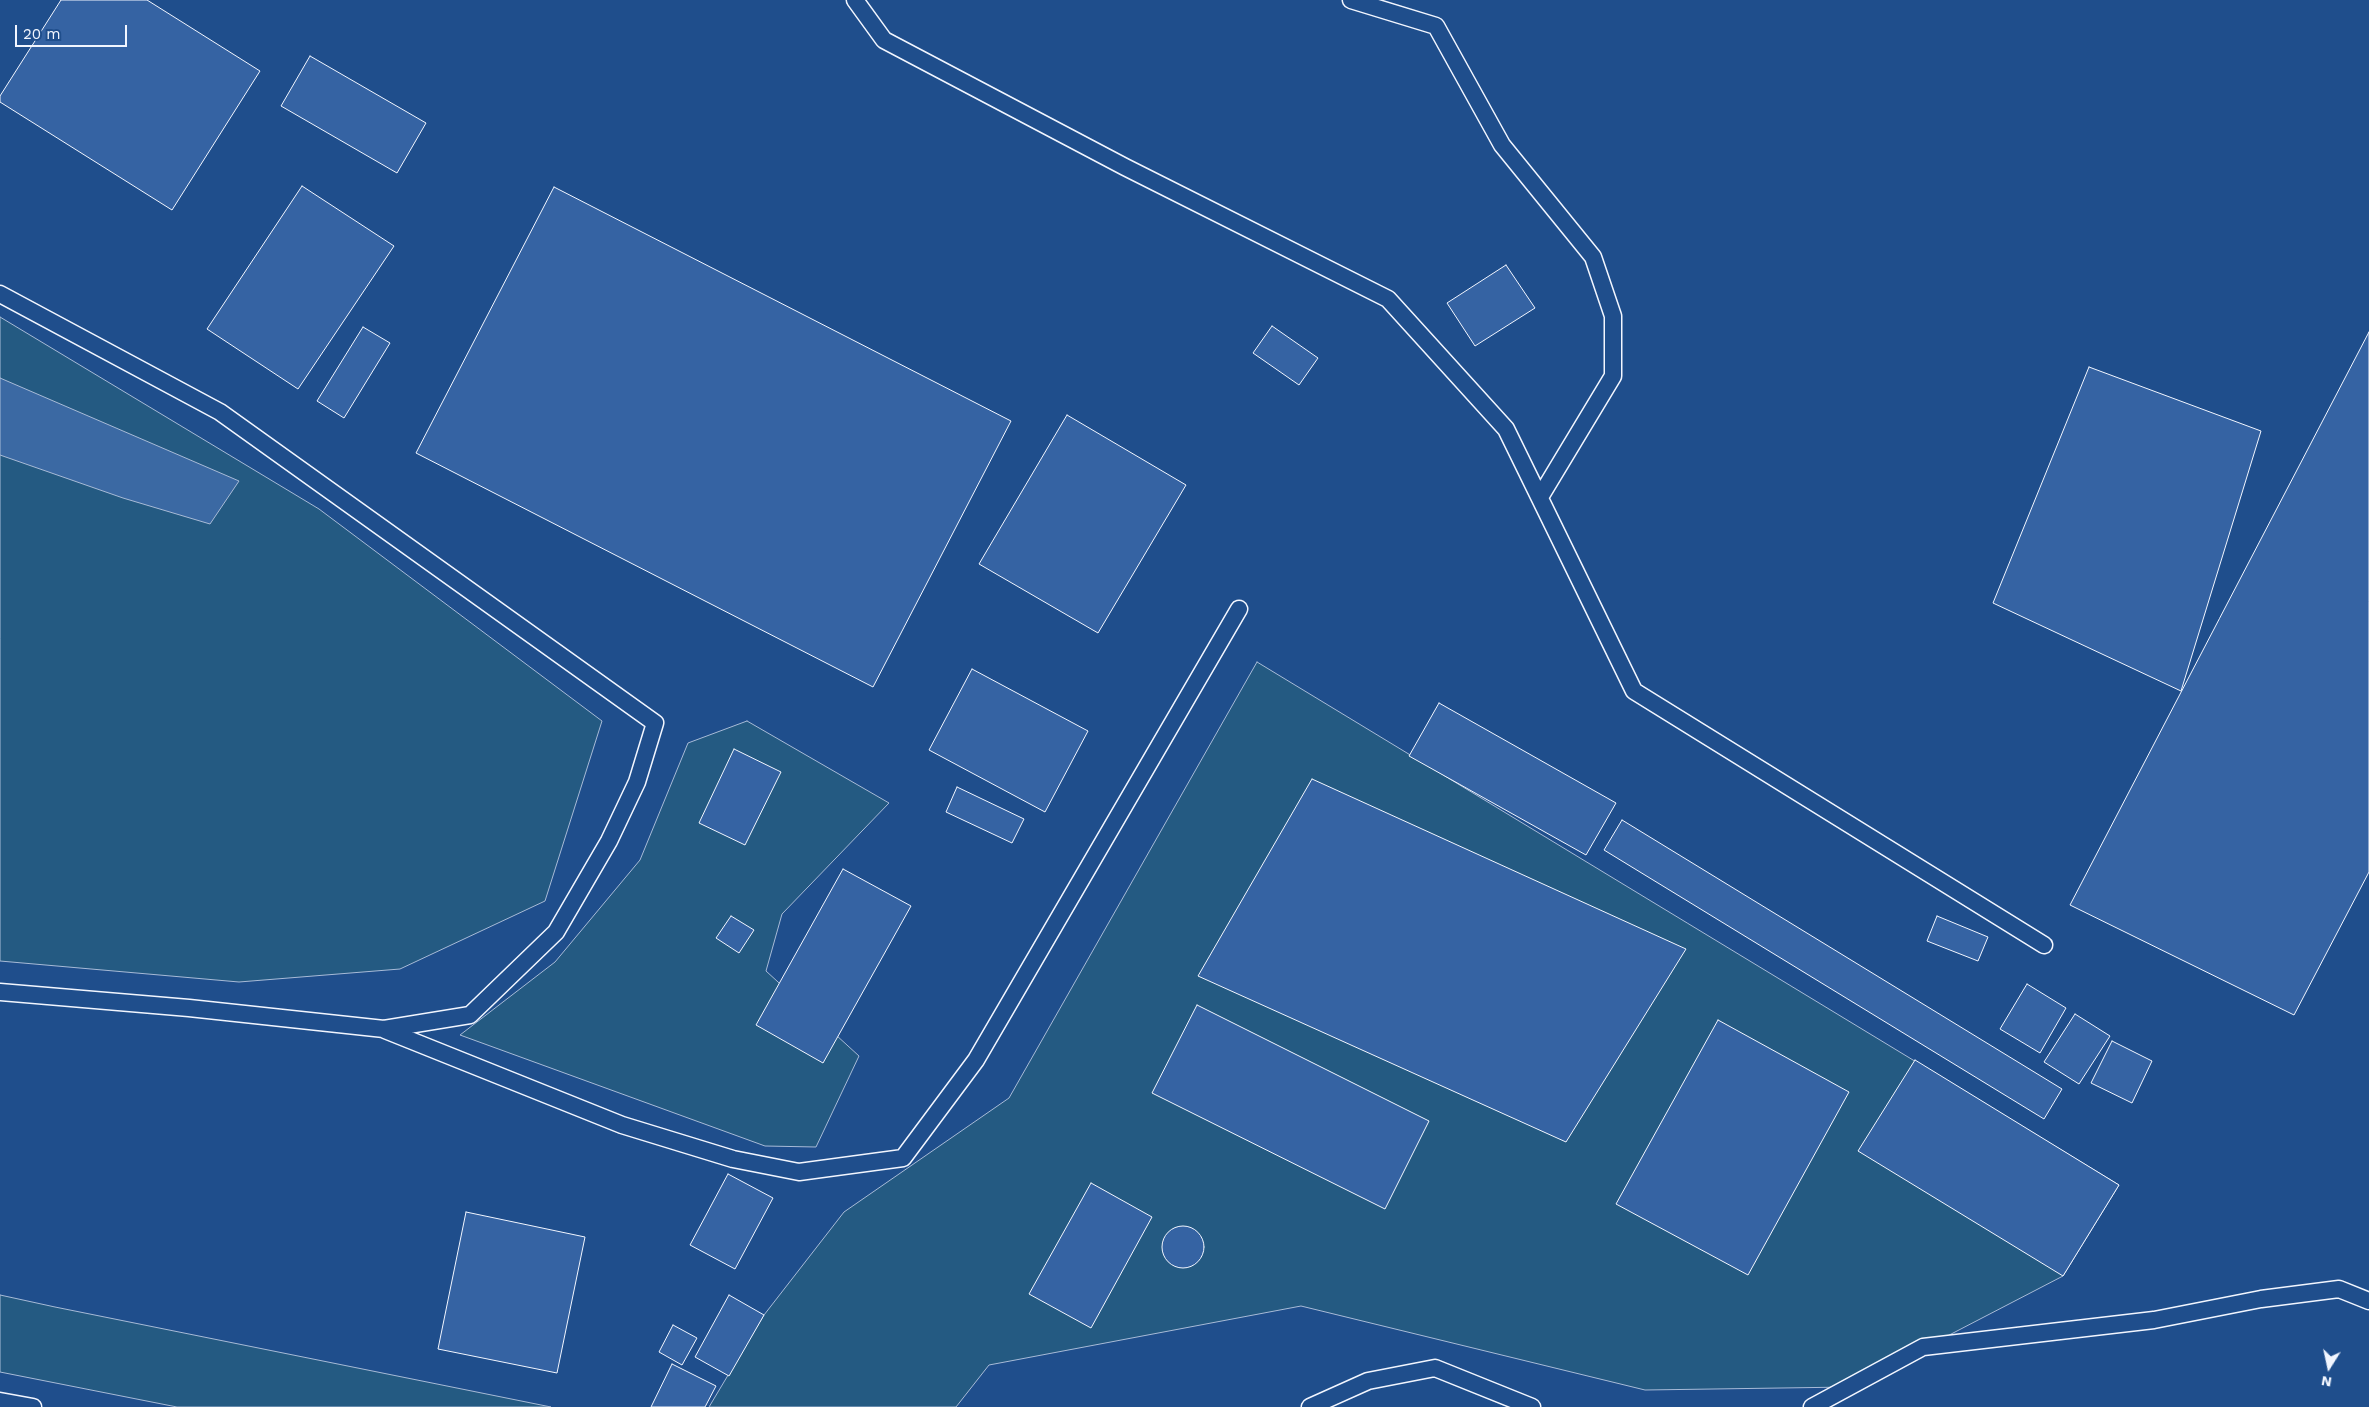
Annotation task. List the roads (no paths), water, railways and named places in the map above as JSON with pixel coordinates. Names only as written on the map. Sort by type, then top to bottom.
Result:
[{"type":"lane","points":[[855,0],[884,40],[1125,166],[1388,299],[1506,429],[1634,691],[2044,945]]},
{"type":"lane","points":[[1351,0],[1436,26],[1502,144],[1593,256],[1613,316],[1613,376],[1540,497]]},
{"type":"lane","points":[[0,294],[220,412],[655,723],[637,782],[609,841],[556,932],[470,1015],[384,1029],[190,1008],[0,992]]},
{"type":"lane","points":[[384,1029],[622,1125],[733,1159],[799,1172],[903,1158],[976,1060],[1239,609]]},
{"type":"lane","points":[[1812,1407],[1923,1347],[2154,1320],[2261,1299],[2339,1289],[2369,1301]]},
{"type":"lane","points":[[1310,1407],[1368,1381],[1436,1368],[1532,1407]]},
{"type":"lane","points":[[0,1401],[33,1407]]}]
